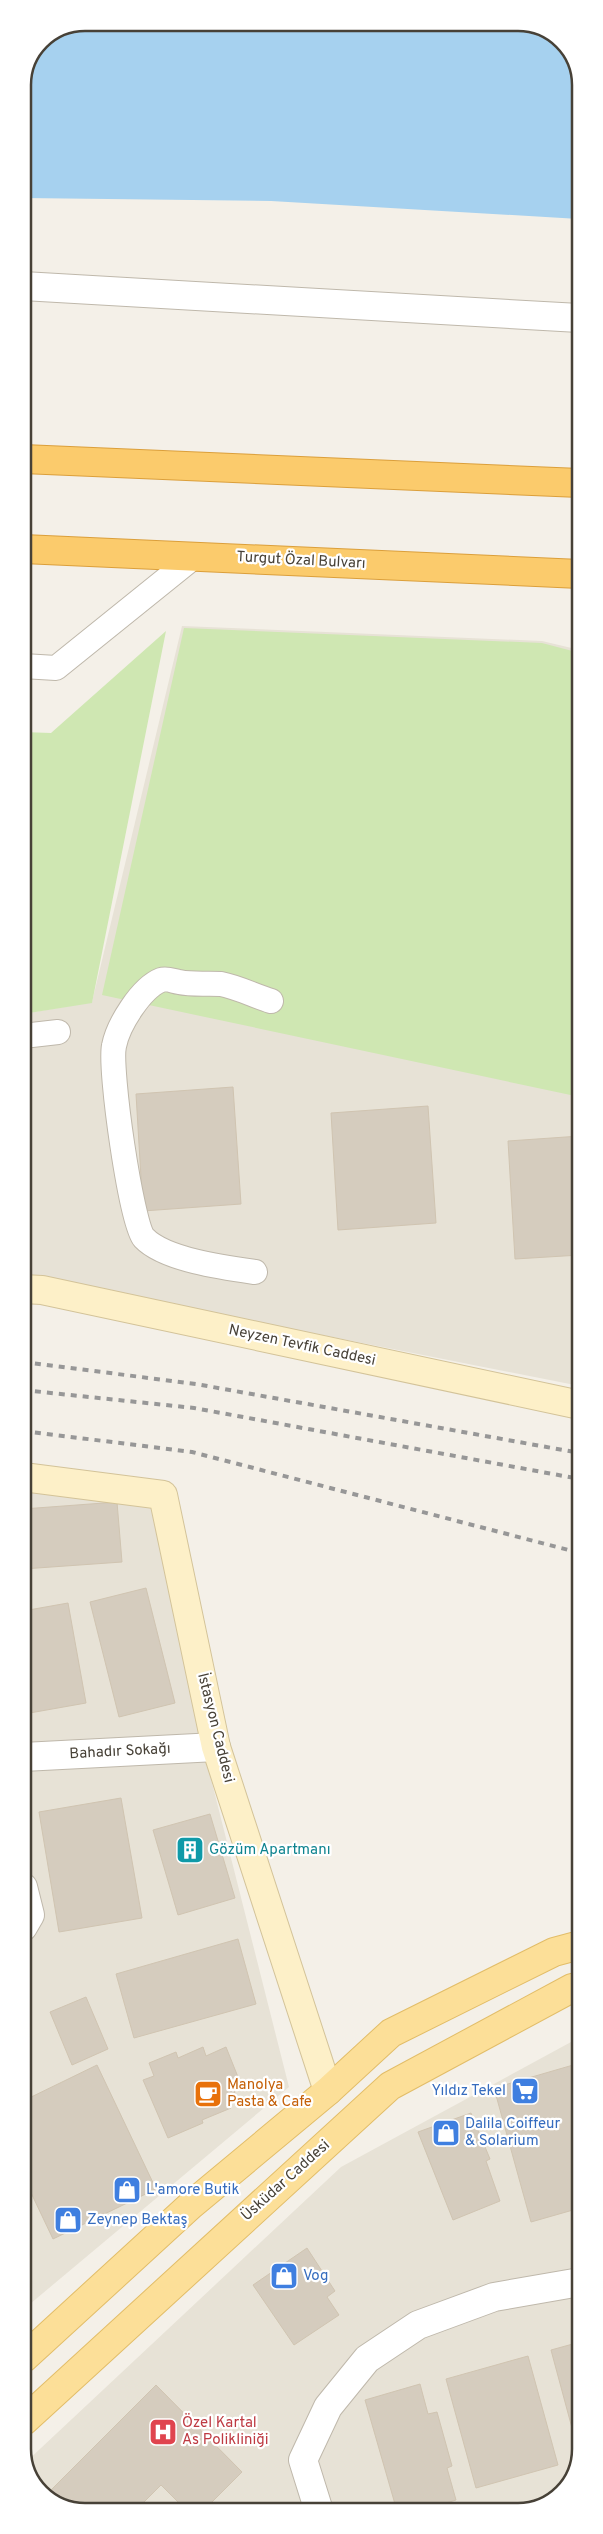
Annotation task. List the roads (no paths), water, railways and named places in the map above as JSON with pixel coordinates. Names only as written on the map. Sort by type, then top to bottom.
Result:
[{"type":"highway","points":[[31,459],[572,483]]},
{"type":"highway","name":"Turgut Özal Bulvarı","points":[[31,549],[572,574]]},
{"type":"main road","points":[[31,2352],[191,2205],[328,2092],[391,2033],[554,1952],[572,1947]]},
{"type":"main road","name":"Üsküdar Caddesi","points":[[31,2415],[390,2086],[572,1988]]},
{"type":"street","points":[[31,286],[572,318]]},
{"type":"street","name":"Neyzen Tevfik Caddesi","points":[[31,1290],[52,1292],[572,1404]]},
{"type":"street","name":"İstasyon Caddesi","points":[[31,1478],[164,1495],[216,1747],[328,2092]]},
{"type":"street","name":"Bahadır Sokağı","points":[[31,1756],[216,1747]]},
{"type":"street","points":[[316,2503],[303,2460],[328,2407],[367,2359],[418,2325],[494,2297],[572,2283]]},
{"type":"lane","points":[[31,666],[56,668],[195,556]]},
{"type":"lane","points":[[255,1272],[201,1264],[163,1250],[144,1238],[137,1224],[123,1157],[115,1084],[114,1047],[122,1022],[151,985],[164,979],[222,985],[271,1001]]},
{"type":"lane","points":[[31,1035],[58,1032]]},
{"type":"water","points":[[85,31],[521,31],[538,35],[548,40],[565,58],[571,75],[572,85],[572,219],[271,201],[31,198],[31,85],[35,65],[40,55],[55,40],[75,32]]},
{"type":"railway","points":[[31,1363],[196,1384],[572,1452]]},
{"type":"railway","points":[[31,1391],[194,1408],[572,1478]]},
{"type":"railway","points":[[31,1432],[192,1452],[572,1551]]},
{"type":"place","name":"Gözüm Apartmanı","points":[[190,1850]]},
{"type":"place","name":"Yıldız Tekel","points":[[525,2091]]},
{"type":"place","name":"Manolya Pasta & Cafe","points":[[208,2094]]},
{"type":"place","name":"Dalila Coiffeur & Solarium","points":[[446,2133]]},
{"type":"place","name":"L'amore Butik","points":[[127,2190]]},
{"type":"place","name":"Zeynep Bektaş","points":[[68,2220]]},
{"type":"place","name":"Vog","points":[[284,2276]]},
{"type":"place","name":"Özel Kartal As Polikliniği","points":[[163,2432]]}]
